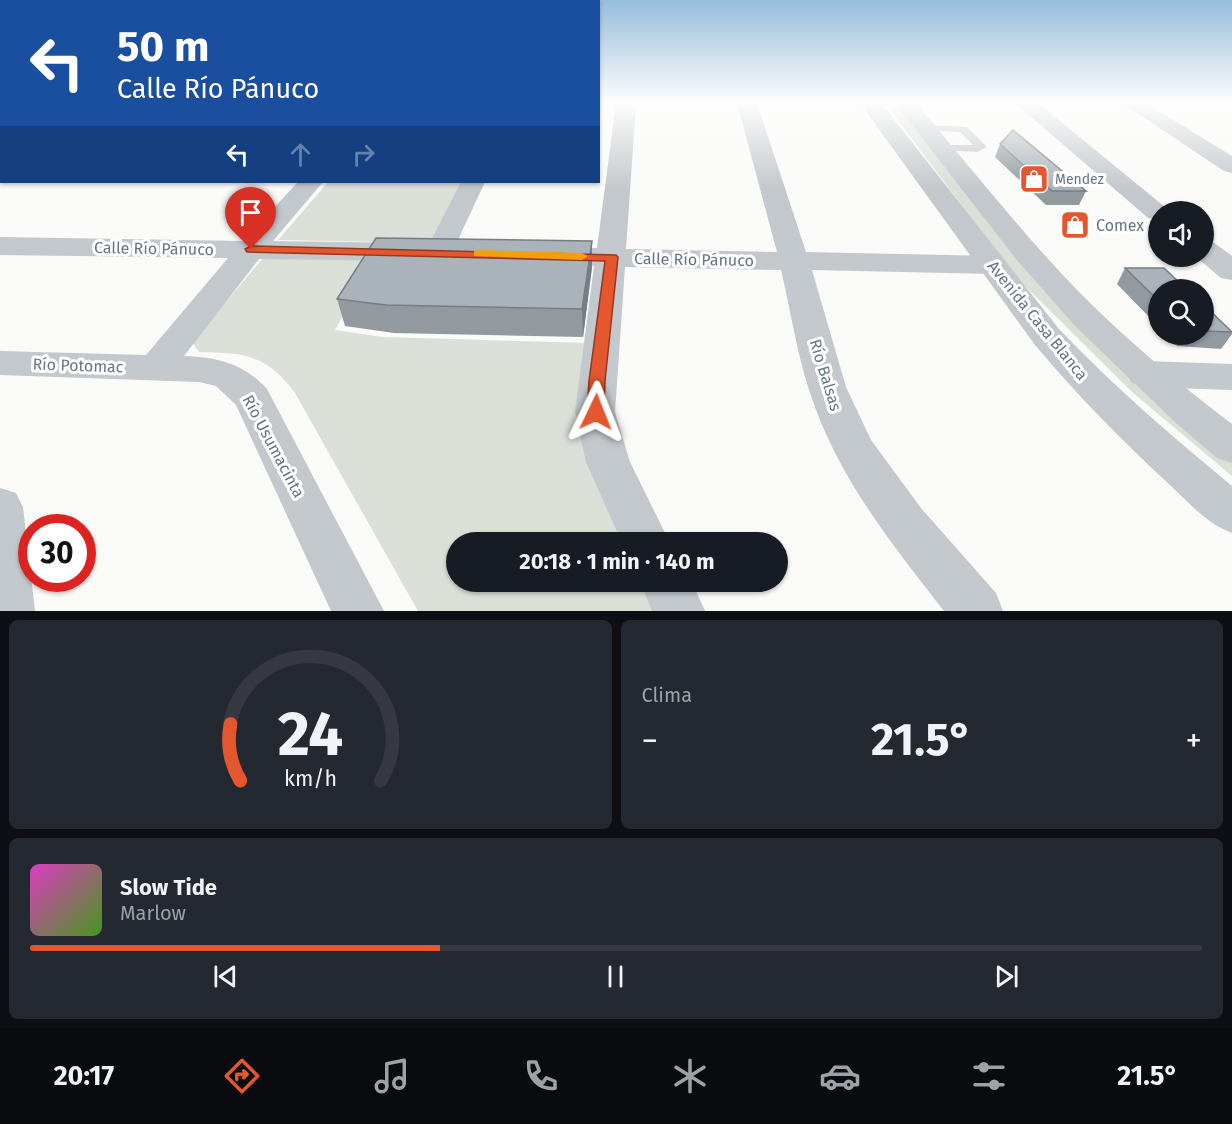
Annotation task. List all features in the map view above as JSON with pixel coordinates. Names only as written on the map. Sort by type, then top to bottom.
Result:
[{"type":"street","points":[[623,132],[597,381],[597,425],[620,488],[641,532]]},
{"type":"street","name":"Río Balsas","points":[[755,132],[794,261],[823,376],[843,428],[883,493],[921,545],[977,611]]},
{"type":"street","name":"Avenida Casa Blanca","points":[[892,132],[1047,337],[1080,374],[1129,423],[1232,513]]},
{"type":"street","name":"Avenida Casa Blanca","points":[[929,132],[1040,267],[1107,337],[1145,374],[1232,447]]},
{"type":"street","points":[[1060,132],[1148,204]]},
{"type":"street","points":[[1177,132],[1232,166]]},
{"type":"street","points":[[156,367],[251,249],[310,183]]},
{"type":"street","points":[[439,253],[473,183]]},
{"type":"street","name":"Calle Río Pánuco","points":[[0,246],[473,254]]},
{"type":"street","name":"Calle Río Pánuco","points":[[519,255],[993,265]]},
{"type":"street","points":[[1214,257],[1232,271]]},
{"type":"street","points":[[1047,337],[1072,329],[1107,337]]},
{"type":"street","name":"Río Potomac","points":[[0,363],[156,367]]},
{"type":"street","name":"Río Usumacinta","points":[[156,367],[214,371],[228,374],[242,385],[258,410],[358,611]]},
{"type":"street","points":[[1145,374],[1232,377]]},
{"type":"street","points":[[0,507],[9,611]]},
{"type":"street","points":[[670,592],[679,611]]},
{"type":"shaded area","points":[[906,132],[923,132],[1232,452],[1232,476],[1132,392],[1014,275]]},
{"type":"shaded area","points":[[327,183],[465,183],[435,243],[278,240]]},
{"type":"shaded area","points":[[269,251],[376,255],[335,330],[382,337],[590,343],[626,532],[446,532],[446,592],[649,592],[658,611],[418,611],[295,393],[274,370],[264,363],[242,355],[199,352],[192,342]]},
{"type":"building","points":[[1012,132],[1015,132],[1086,191],[1052,191],[1000,144]]},
{"type":"building","points":[[376,238],[592,241],[582,309],[386,305],[337,299]]},
{"type":"building","points":[[1125,268],[1164,268],[1176,279],[1148,279],[1148,290]]},
{"type":"building","points":[[1214,315],[1232,332],[1214,331]]},
{"type":"slow traffic","points":[[479,254],[582,256]]},
{"type":"place","name":"Mendez","points":[[1034,179]]},
{"type":"place","name":"Comex","points":[[1075,225]]},
{"type":"route","points":[[251,249],[611,257],[597,381],[596,412]]}]
